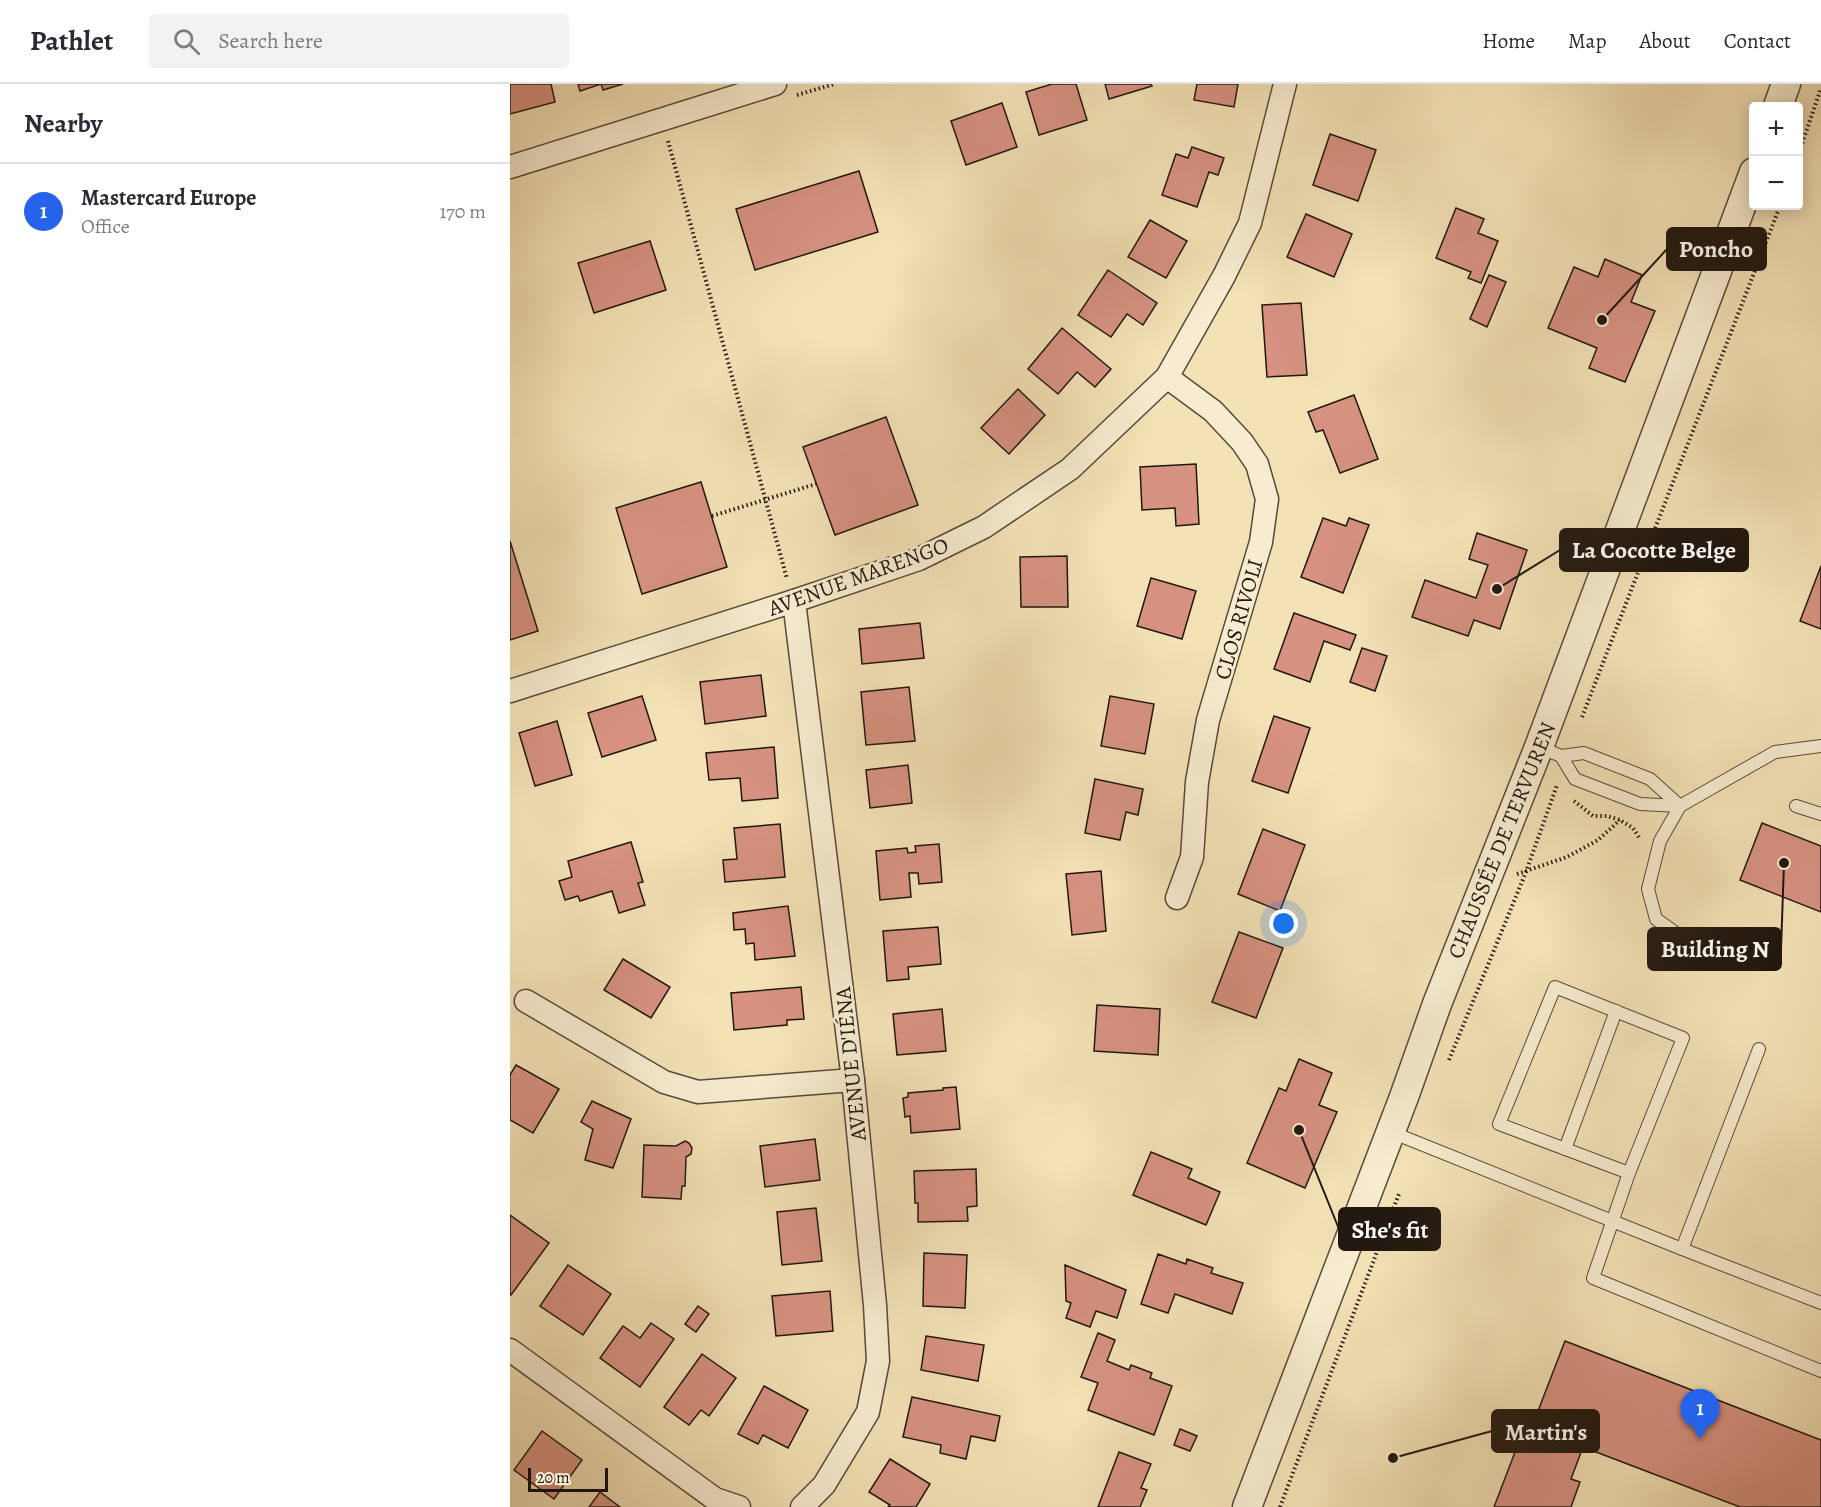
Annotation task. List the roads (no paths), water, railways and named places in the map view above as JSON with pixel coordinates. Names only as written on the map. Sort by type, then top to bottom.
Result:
[{"type":"street","points":[[510,167],[775,84]]},
{"type":"street","name":"AVENUE MARENGO","points":[[510,691],[919,559],[984,527],[1070,469],[1167,377],[1224,276],[1251,223],[1285,84]]},
{"type":"street","points":[[1779,102],[1786,84]]},
{"type":"street","name":"CHAUSSÉE DE TERVUREN","points":[[1247,1507],[1484,882],[1544,757],[1749,186]]},
{"type":"street","name":"CLOS RIVOLI","points":[[1167,377],[1213,411],[1242,442],[1257,464],[1267,499],[1261,542],[1208,720],[1197,783],[1192,857],[1177,898]]},
{"type":"street","name":"AVENUE D'IÉNA","points":[[794,601],[853,1080],[875,1305],[878,1361],[868,1412],[824,1485],[802,1507]]},
{"type":"street","points":[[526,1001],[664,1082],[698,1092],[853,1080]]},
{"type":"street","points":[[510,1350],[715,1499],[739,1507]]},
{"type":"lane","points":[[1724,941],[1691,944],[1656,919],[1648,889],[1660,841],[1680,806],[1775,752],[1821,746]]},
{"type":"lane","points":[[1544,757],[1584,753],[1650,779],[1680,806]]},
{"type":"lane","points":[[1544,757],[1575,779],[1640,804],[1680,806]]},
{"type":"lane","points":[[1796,806],[1821,814]]},
{"type":"lane","points":[[1629,1173],[1499,1124],[1555,987],[1683,1038],[1629,1173],[1593,1278],[1821,1371]]},
{"type":"lane","points":[[1564,1149],[1616,1011]]},
{"type":"lane","points":[[1682,1249],[1759,1049]]},
{"type":"lane","points":[[1391,1132],[1612,1222],[1821,1303]]},
{"type":"place","name":"Poncho","points":[[1602,320]]},
{"type":"place","name":"La Cocotte Belge","points":[[1497,589]]},
{"type":"place","name":"Building N","points":[[1784,863]]},
{"type":"place","name":"She's fit","points":[[1299,1130]]},
{"type":"place","name":"Mastercard Europe","points":[[1700,1439]]},
{"type":"place","name":"Martin's","points":[[1393,1458]]}]
